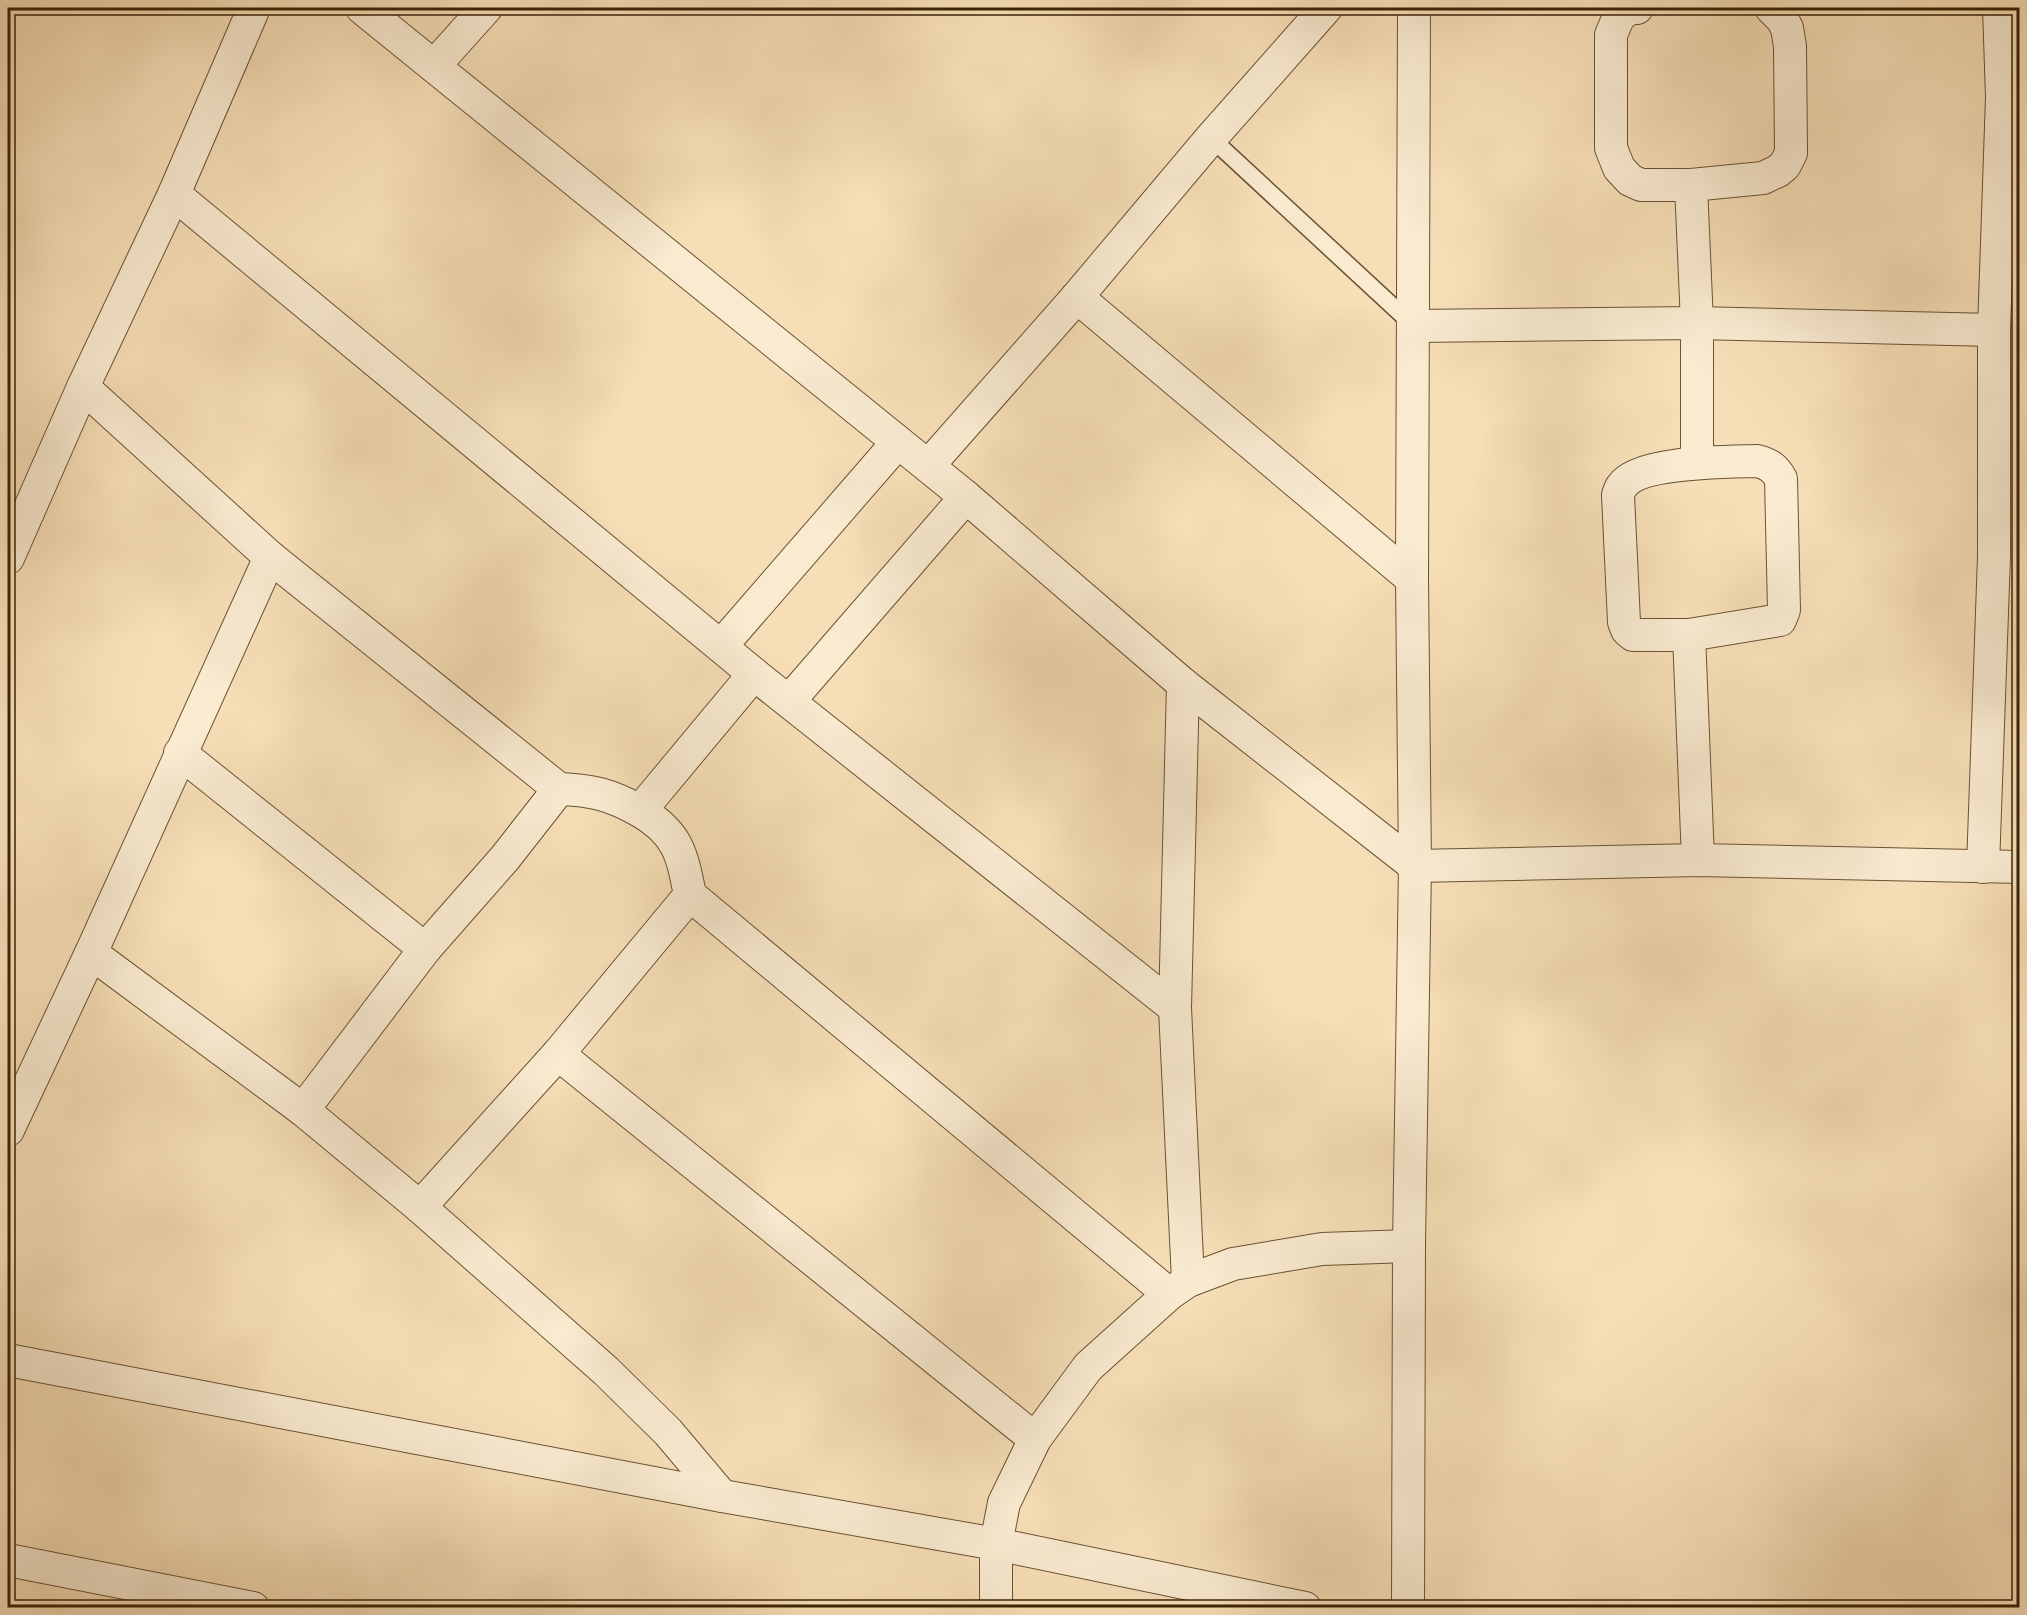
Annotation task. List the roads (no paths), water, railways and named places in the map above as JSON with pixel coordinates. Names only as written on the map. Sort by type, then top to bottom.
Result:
[{"type":"street","points":[[8,558],[84,387],[174,194],[254,8]]},
{"type":"street","points":[[362,8],[966,497],[1183,684],[1415,866],[1698,860],[2019,867]]},
{"type":"street","points":[[434,66],[486,8]]},
{"type":"street","points":[[928,466],[1326,8]]},
{"type":"street","points":[[1407,1608],[1409,1246],[1415,866],[1412,579],[1414,8]]},
{"type":"street","points":[[1637,8],[1630,8],[1618,16],[1611,35],[1611,148],[1618,168],[1630,180],[1641,185],[1691,185],[1763,178],[1785,165],[1791,153],[1790,46],[1787,28],[1771,8]]},
{"type":"street","points":[[1983,867],[2007,556],[1994,330],[2011,97],[2000,8]]},
{"type":"street","points":[[1691,185],[1697,323],[1697,462]]},
{"type":"street","points":[[174,194],[754,674],[1175,1008]]},
{"type":"street","points":[[1077,297],[1412,579]]},
{"type":"street","points":[[1413,326],[1697,323],[1994,330]]},
{"type":"street","points":[[84,387],[270,557],[559,789],[586,789],[617,799],[660,822],[672,838],[684,862],[690,895],[1179,1287]]},
{"type":"street","points":[[721,646],[898,442]]},
{"type":"street","points":[[1757,461],[1767,463],[1775,469],[1781,479],[1784,610],[1780,620],[1689,635],[1634,635],[1627,630],[1623,622],[1618,495],[1622,486],[1630,478],[1646,471],[1697,462],[1757,461]]},
{"type":"street","points":[[789,701],[966,497]]},
{"type":"street","points":[[8,1130],[91,953],[270,557]]},
{"type":"street","points":[[1689,635],[1698,860]]},
{"type":"street","points":[[640,811],[754,674]]},
{"type":"street","points":[[1179,1287],[1175,1008],[1183,684]]},
{"type":"street","points":[[180,753],[425,950]]},
{"type":"street","points":[[303,1110],[425,950],[504,858],[559,789]]},
{"type":"street","points":[[420,1207],[558,1054],[690,895]]},
{"type":"street","points":[[91,953],[303,1110],[420,1207],[606,1371],[668,1432],[723,1496]]},
{"type":"street","points":[[558,1054],[1035,1439]]},
{"type":"street","points":[[996,1608],[996,1544],[1004,1503],[1035,1439],[1088,1366],[1179,1287],[1233,1264],[1322,1249],[1409,1246]]},
{"type":"street","points":[[8,1360],[723,1496],[996,1544],[1305,1608]]},
{"type":"street","points":[[8,1560],[253,1608]]},
{"type":"lane","points":[[1211,138],[1413,326]]}]
